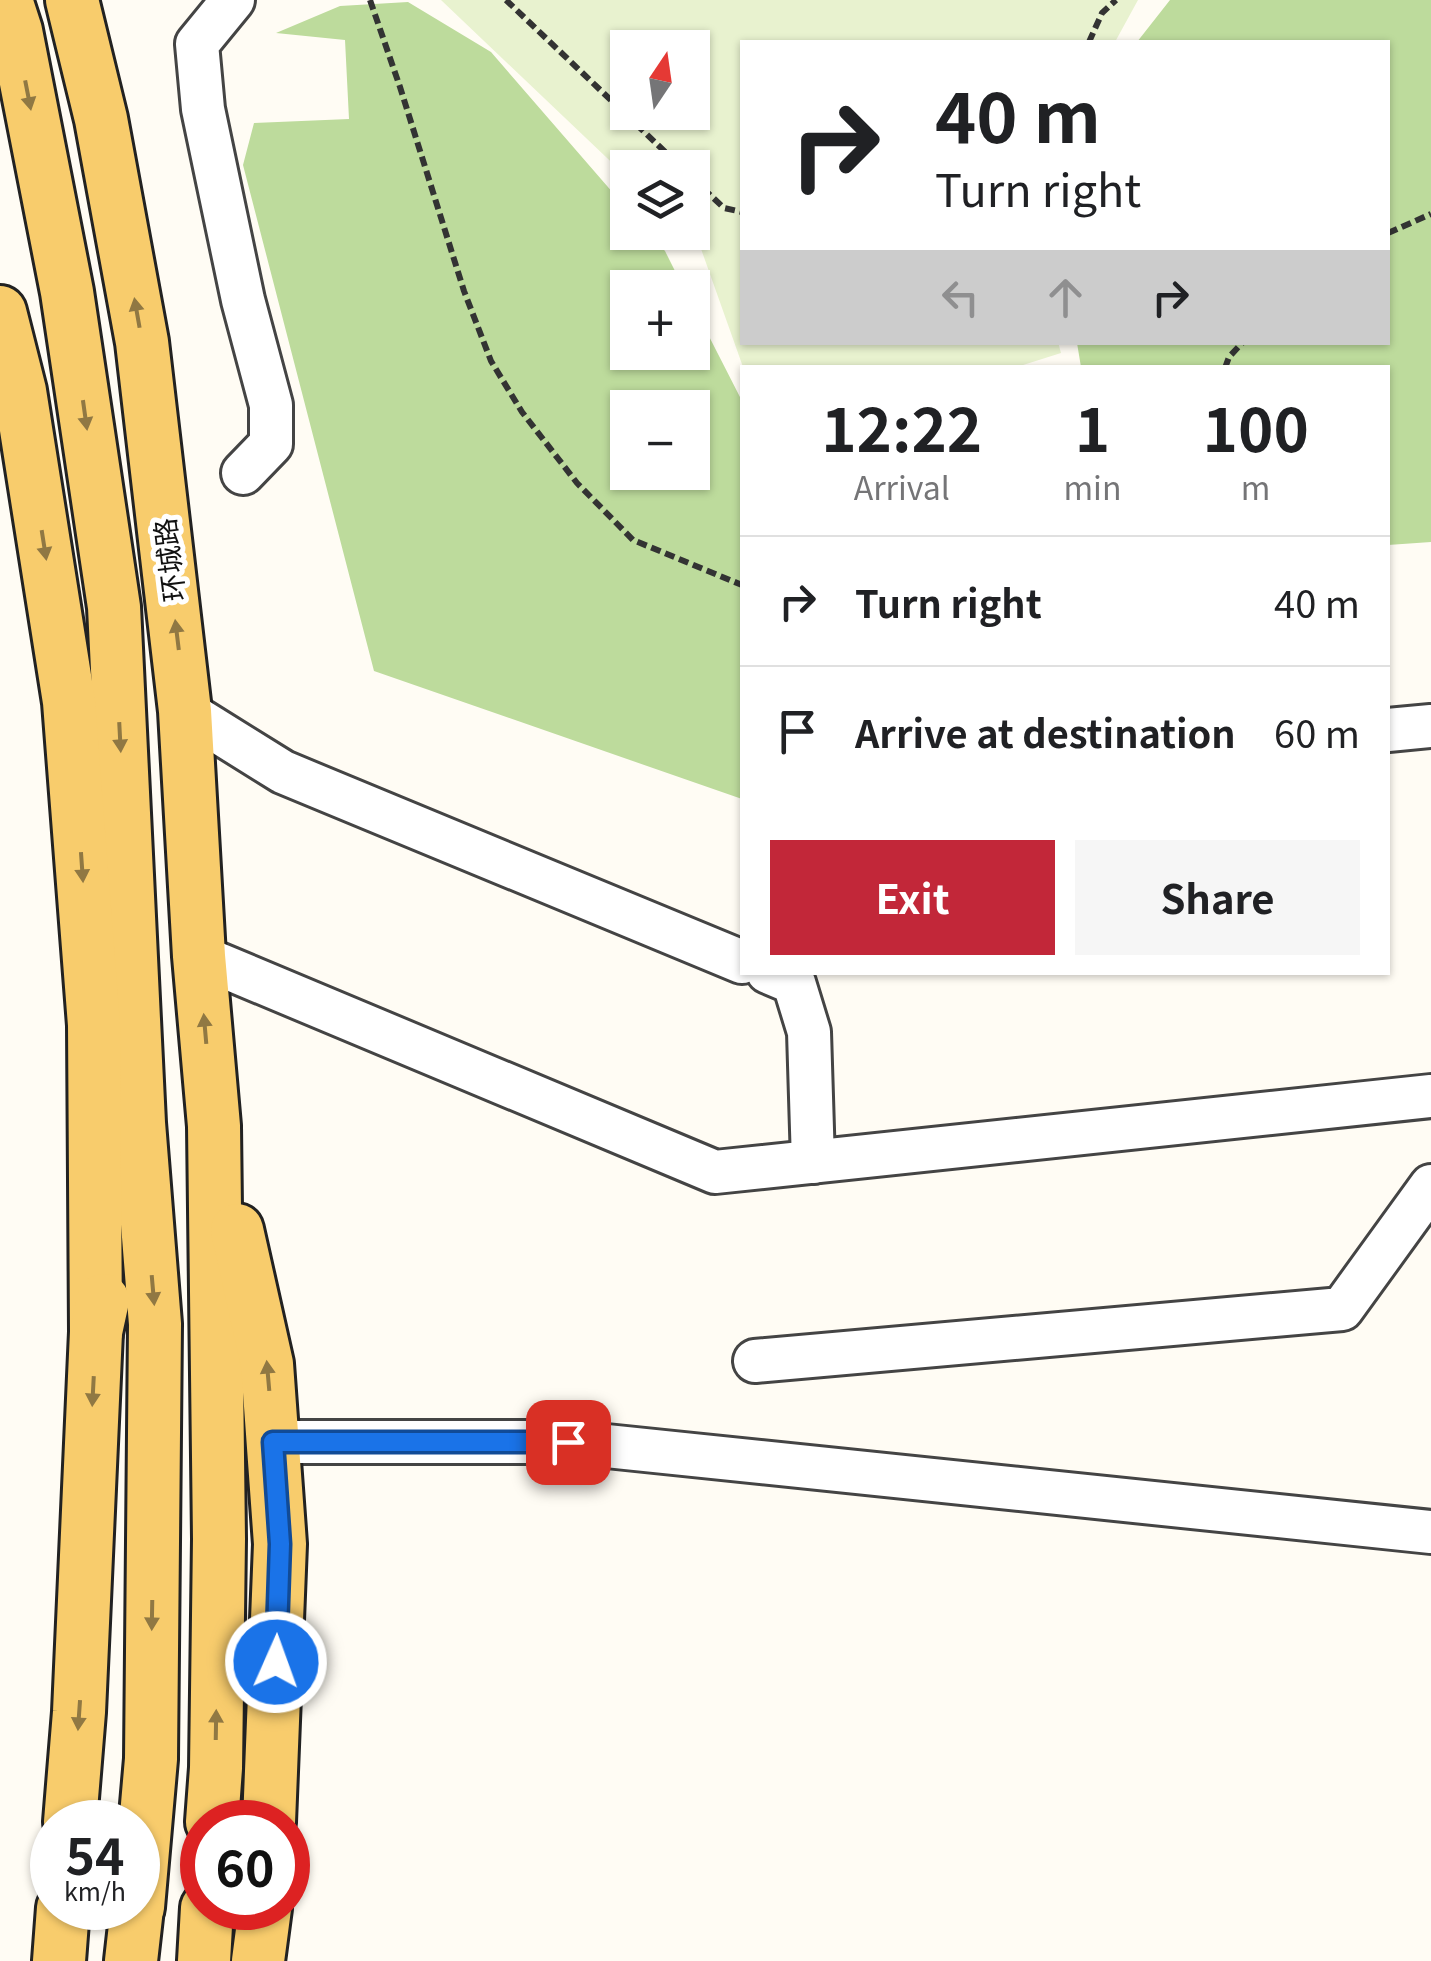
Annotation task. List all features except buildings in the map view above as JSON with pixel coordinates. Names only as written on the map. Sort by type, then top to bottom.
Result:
[{"type":"main road","points":[[6,0],[16,31],[67,292],[114,606],[139,1123],[155,1344],[147,1800]]},
{"type":"main road","name":"环城路","points":[[72,0],[101,119],[142,342],[186,710],[198,956],[214,1126]]},
{"type":"main road","points":[[0,312],[20,392],[69,702],[94,1025],[96,1332],[72,1800]]},
{"type":"main road","points":[[96,1332],[139,1123]]},
{"type":"main road","points":[[214,1126],[267,1364],[280,1544],[270,1800]]},
{"type":"main road","points":[[213,1800],[220,1538],[214,1126]]},
{"type":"main road","points":[[59,1961],[61,1930]]},
{"type":"main road","points":[[131,1961],[135,1930]]},
{"type":"main road","points":[[204,1961],[206,1930]]},
{"type":"main road","points":[[258,1961],[262,1930]]},
{"type":"street","points":[[233,0],[198,44],[203,108],[242,300],[271,405],[271,444],[243,473]]},
{"type":"street","points":[[186,710],[283,772],[740,961]]},
{"type":"street","points":[[1390,730],[1431,726]]},
{"type":"street","points":[[198,956],[715,1172],[1431,1096]]},
{"type":"street","points":[[775,975],[794,983],[809,1032],[813,1162]]},
{"type":"street","points":[[755,1362],[1342,1310],[1431,1186]]},
{"type":"street","points":[[273,1442],[568,1442],[1427,1526]]},
{"type":"path","points":[[370,0],[464,291],[491,360],[522,412],[577,483],[632,540],[740,584]]},
{"type":"path","points":[[506,0],[663,150]]},
{"type":"path","points":[[1090,40],[1102,13],[1116,0]]},
{"type":"path","points":[[710,195],[724,208],[740,212]]},
{"type":"path","points":[[1390,231],[1431,214]]},
{"type":"green space","points":[[441,0],[1138,0],[1116,40],[740,40],[740,345],[1059,345],[1061,353],[1023,365],[742,365],[701,250],[710,250],[710,150],[610,150],[610,161]]},
{"type":"green space","points":[[1170,0],[1431,0],[1431,542],[1390,545],[1390,365],[1081,365],[1077,345],[1390,345],[1390,40],[1139,40]]},
{"type":"green space","points":[[408,2],[491,52],[610,189],[610,250],[665,251],[674,270],[610,270],[610,370],[710,370],[710,338],[740,397],[740,798],[374,671],[243,165],[254,123],[349,119],[345,40],[276,33],[340,6]]},
{"type":"route","points":[[276,1662],[280,1544],[273,1442],[568,1442]]}]
